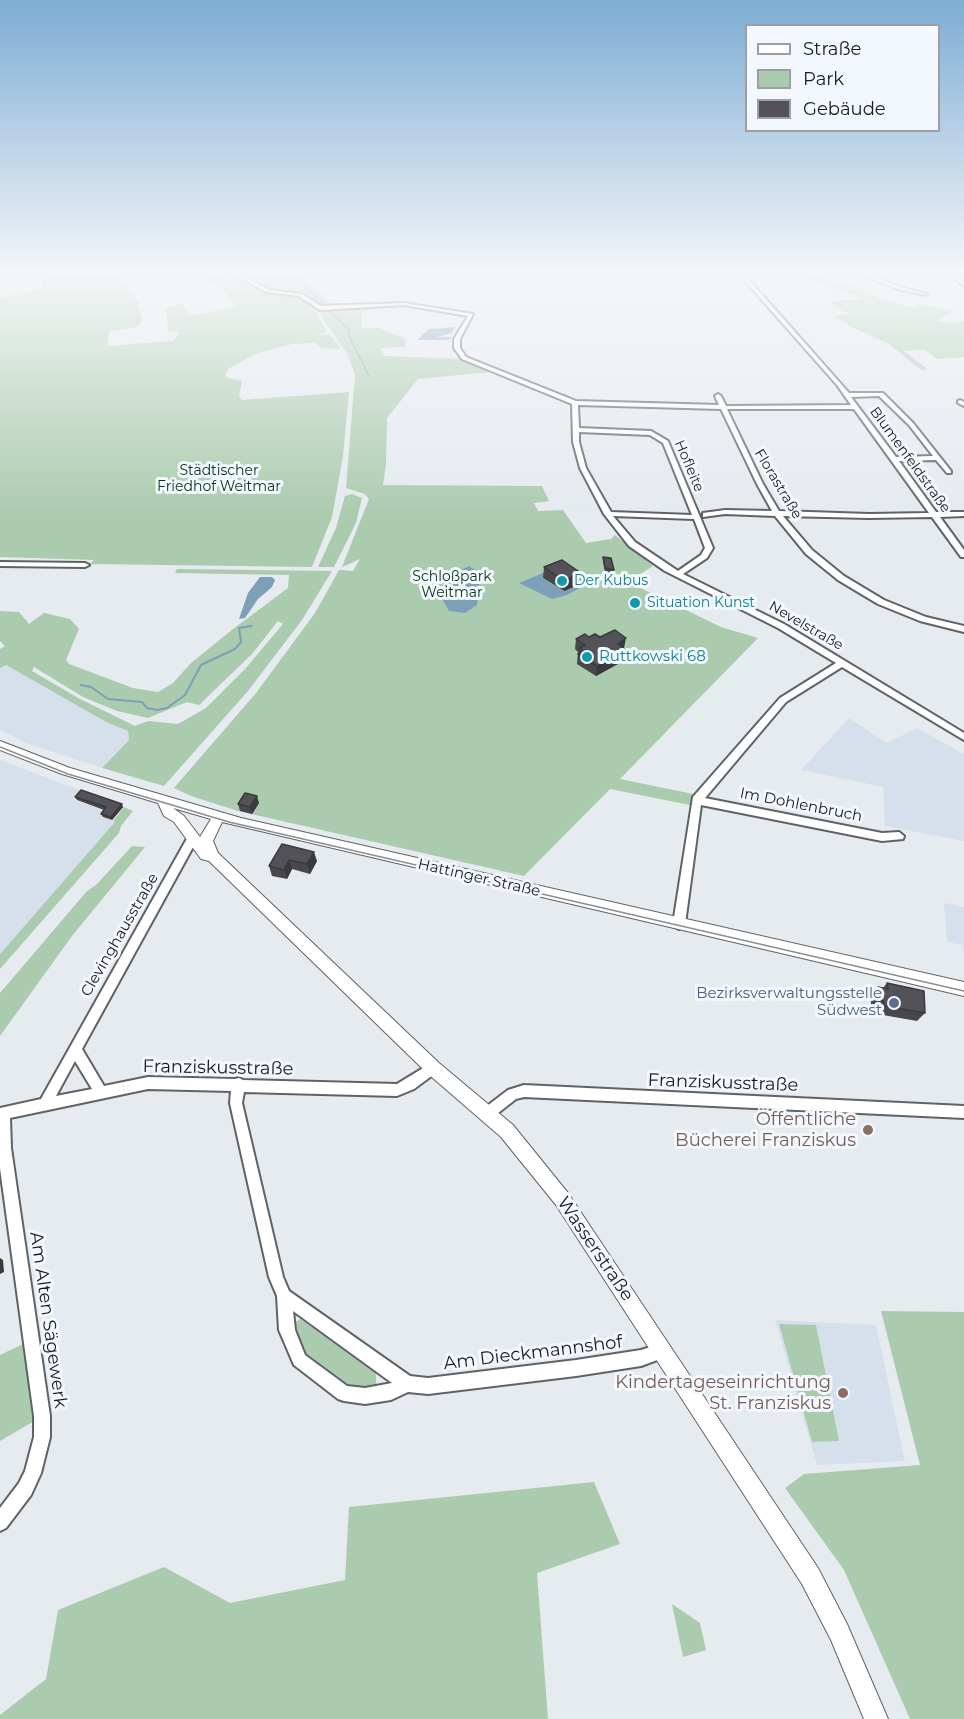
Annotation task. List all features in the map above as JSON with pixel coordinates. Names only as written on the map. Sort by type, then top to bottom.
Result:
[{"type":"main road","name":"Hattinger Straße","points":[[0,745],[37,761],[214,816],[964,989]]},
{"type":"main road","name":"Wasserstraße","points":[[164,802],[169,813],[179,819],[206,855],[213,856],[433,1068],[511,1135],[562,1199],[810,1576],[839,1632],[876,1719]]},
{"type":"main road","points":[[193,838],[214,816]]},
{"type":"main road","points":[[213,856],[206,841],[214,816]]},
{"type":"street","points":[[460,353],[464,358],[575,403],[723,407],[856,407]]},
{"type":"street","name":"Blumenfeldstraße","points":[[810,353],[847,395],[896,459],[964,555]]},
{"type":"street","points":[[847,395],[881,394],[911,424],[949,472]]},
{"type":"street","name":"Florastraße","points":[[718,396],[749,464],[779,515],[808,552],[857,589],[908,614],[964,628]]},
{"type":"street","name":"Nevelstraße","points":[[575,403],[575,430],[583,468],[608,514],[632,544],[678,574],[781,626],[964,737]]},
{"type":"street","name":"Hofleite","points":[[575,430],[646,433],[661,437],[666,442],[709,544],[708,552],[678,574]]},
{"type":"street","points":[[896,459],[937,458]]},
{"type":"street","points":[[706,515],[725,512],[779,515],[964,514]]},
{"type":"street","points":[[608,514],[697,517]]},
{"type":"street","points":[[0,564],[86,565]]},
{"type":"street","points":[[679,924],[698,800],[783,700],[842,663]]},
{"type":"street","name":"Im Dohlenbruch","points":[[698,800],[882,837],[899,836]]},
{"type":"street","name":"Clevinghausstraße","points":[[45,1104],[193,838]]},
{"type":"street","points":[[964,989],[964,1000]]},
{"type":"street","points":[[75,1049],[100,1091]]},
{"type":"street","name":"Franziskusstraße","points":[[1,1114],[100,1091],[148,1083],[397,1090],[410,1085],[433,1068]]},
{"type":"street","name":"Am Dieckmannshof","points":[[239,1084],[236,1103],[276,1277],[284,1296],[286,1330],[299,1360],[344,1394],[365,1396],[391,1392],[407,1384],[428,1386],[565,1369],[641,1358],[663,1351]]},
{"type":"street","name":"Franziskusstraße","points":[[488,1113],[513,1094],[524,1091],[964,1112]]},
{"type":"street","name":"Am Alten Sägewerk","points":[[0,1522],[25,1489],[33,1473],[42,1437],[42,1416],[1,1114]]},
{"type":"street","points":[[284,1296],[407,1384]]},
{"type":"shaded area","points":[[6,665],[106,722],[128,731],[129,740],[102,768],[26,743],[0,730],[0,668]]},
{"type":"shaded area","points":[[849,718],[887,743],[917,728],[964,754],[964,841],[885,826],[883,787],[801,770]]},
{"type":"shaded area","points":[[0,760],[82,791],[74,800],[106,811],[102,817],[116,822],[0,954]]},
{"type":"shaded area","points":[[944,903],[964,907],[964,952],[963,945],[947,942]]},
{"type":"shaded area","name":"Kindertageseinrichtung St. Franziskus","points":[[775,1320],[876,1325],[905,1461],[817,1465]]},
{"type":"green space","name":"Städtischer Friedhof Weitmar","points":[[0,353],[258,353],[228,369],[225,377],[242,381],[239,396],[242,400],[349,392],[343,456],[332,517],[312,567],[90,564],[94,560],[0,557]]},
{"type":"green space","name":"Schloßpark Weitmar","points":[[347,353],[383,353],[384,356],[462,359],[491,372],[418,379],[387,418],[383,485],[542,486],[549,501],[534,503],[538,511],[563,510],[586,543],[611,539],[615,535],[653,566],[628,582],[721,627],[758,638],[620,779],[693,794],[690,805],[610,789],[524,876],[238,811],[174,788],[256,693],[315,613],[339,570],[353,571],[360,559],[342,567],[369,499],[365,494],[346,488],[355,375]]},
{"type":"green space","points":[[900,353],[907,353],[927,369],[921,370]]},
{"type":"green space","points":[[929,353],[964,353],[964,357],[937,359]]},
{"type":"green space","points":[[352,494],[362,498],[356,523],[334,567],[318,567],[336,528],[345,496]]},
{"type":"green space","points":[[177,569],[332,571],[302,620],[248,691],[164,786],[102,768],[129,740],[128,731],[106,722],[6,665],[0,668],[0,649],[5,646],[0,641],[0,611],[19,612],[29,624],[44,613],[70,619],[79,629],[66,660],[69,664],[133,688],[158,692],[173,683],[191,663],[233,629],[288,588],[289,575],[175,573]],"holes":[[[278,621],[283,624],[245,669],[206,708],[178,724],[148,721],[135,726],[80,699],[32,671],[34,667],[83,697],[117,711],[148,718],[187,702],[199,705],[252,654]]]},
{"type":"green space","points":[[124,807],[133,811],[121,826],[119,833],[0,969],[0,954],[115,822],[113,821]]},
{"type":"green space","points":[[132,846],[145,847],[72,936],[0,1036],[0,993],[87,891],[96,885]]},
{"type":"green space","points":[[881,1311],[964,1312],[964,1719],[910,1719],[844,1570],[785,1488],[804,1474],[920,1465]]},
{"type":"green space","points":[[300,1319],[373,1368],[376,1371],[376,1386],[350,1388],[304,1358],[293,1324]]},
{"type":"green space","points":[[779,1324],[816,1325],[839,1441],[812,1442]]},
{"type":"green space","points":[[23,1344],[36,1420],[0,1441],[0,1355]]},
{"type":"green space","points":[[594,1482],[620,1544],[537,1573],[548,1719],[0,1719],[0,1715],[46,1679],[58,1610],[164,1567],[230,1603],[345,1580],[349,1507]]},
{"type":"green space","points":[[672,1604],[700,1623],[706,1650],[683,1657]]},
{"type":"water","points":[[469,566],[475,570],[464,576],[479,584],[477,605],[465,613],[449,611],[440,595],[445,578]]},
{"type":"water","points":[[566,567],[585,585],[567,595],[552,599],[519,583],[555,568]],"holes":[[[561,570],[580,584],[563,591],[542,578]]]},
{"type":"water","points":[[260,577],[272,577],[275,580],[272,587],[258,599],[245,618],[239,619],[248,593]]},
{"type":"building","points":[[603,557],[611,558],[614,570],[605,568]]},
{"type":"building","points":[[562,560],[581,573],[564,581],[544,567]]},
{"type":"building","points":[[615,630],[626,638],[618,644],[626,650],[597,666],[578,654],[583,651],[579,648],[585,645],[576,639],[585,634],[589,637],[595,634],[600,637]]},
{"type":"building","points":[[81,790],[122,804],[111,817],[101,814],[106,807],[75,797]]},
{"type":"building","points":[[245,793],[257,796],[250,807],[238,804]]},
{"type":"building","points":[[282,844],[314,852],[307,864],[289,860],[284,870],[269,866]]},
{"type":"building","points":[[887,983],[924,991],[925,1013],[884,1006],[883,1001],[878,999],[878,987],[888,989]]},
{"type":"waterway","points":[[358,353],[369,376]]},
{"type":"waterway","points":[[81,685],[91,687],[108,699],[142,702],[147,708],[157,710],[167,708],[185,695],[201,665],[235,649],[241,642],[239,628],[252,626]]},
{"type":"tram line","points":[[0,747],[68,774],[229,822],[964,991]]},
{"type":"place","name":"Der Kubus","points":[[562,581]]},
{"type":"place","name":"Situation Kunst","points":[[635,603]]},
{"type":"place","name":"Ruttkowski 68","points":[[587,657]]},
{"type":"place","name":"Bezirksverwaltungsstelle Südwest","points":[[894,1003]]},
{"type":"place","name":"Öffentliche Bücherei Franziskus","points":[[868,1130]]},
{"type":"place","name":"Kindertageseinrichtung St. Franziskus","points":[[843,1393]]}]
